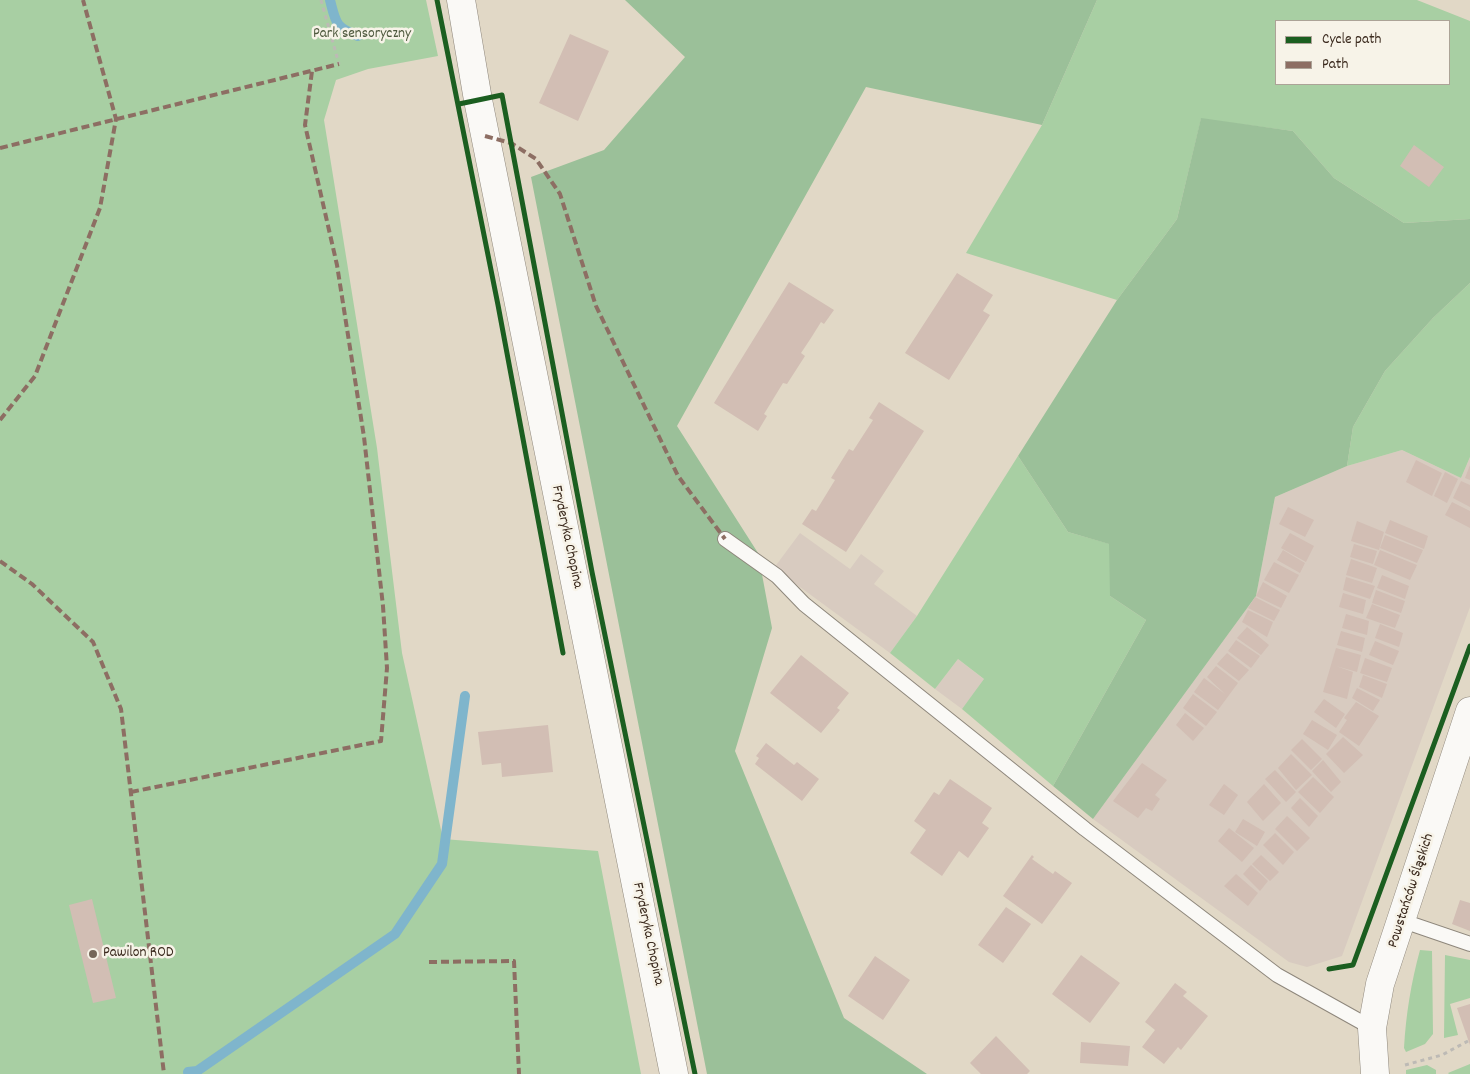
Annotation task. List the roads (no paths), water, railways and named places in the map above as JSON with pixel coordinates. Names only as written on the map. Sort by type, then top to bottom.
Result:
[{"type":"street","name":"Fryderyka Chopina","points":[[461,0],[478,100],[674,1074]]},
{"type":"street","name":"Powstańców Śląskich","points":[[1386,1070],[1372,1028],[1380,984],[1403,921],[1470,711]]},
{"type":"lane","points":[[725,539],[777,576],[804,604],[1085,829],[1277,975],[1372,1028]]},
{"type":"lane","points":[[1403,921],[1470,944]]},
{"type":"waterway","points":[[330,0],[335,19],[341,27],[358,36]]},
{"type":"waterway","points":[[188,1072],[197,1071],[395,934],[442,864],[465,696]]},
{"type":"place","name":"Pawilon ROD","points":[[93,954]]},
{"type":"park label","name":"Park sensoryczny","points":[[362,35]]}]
